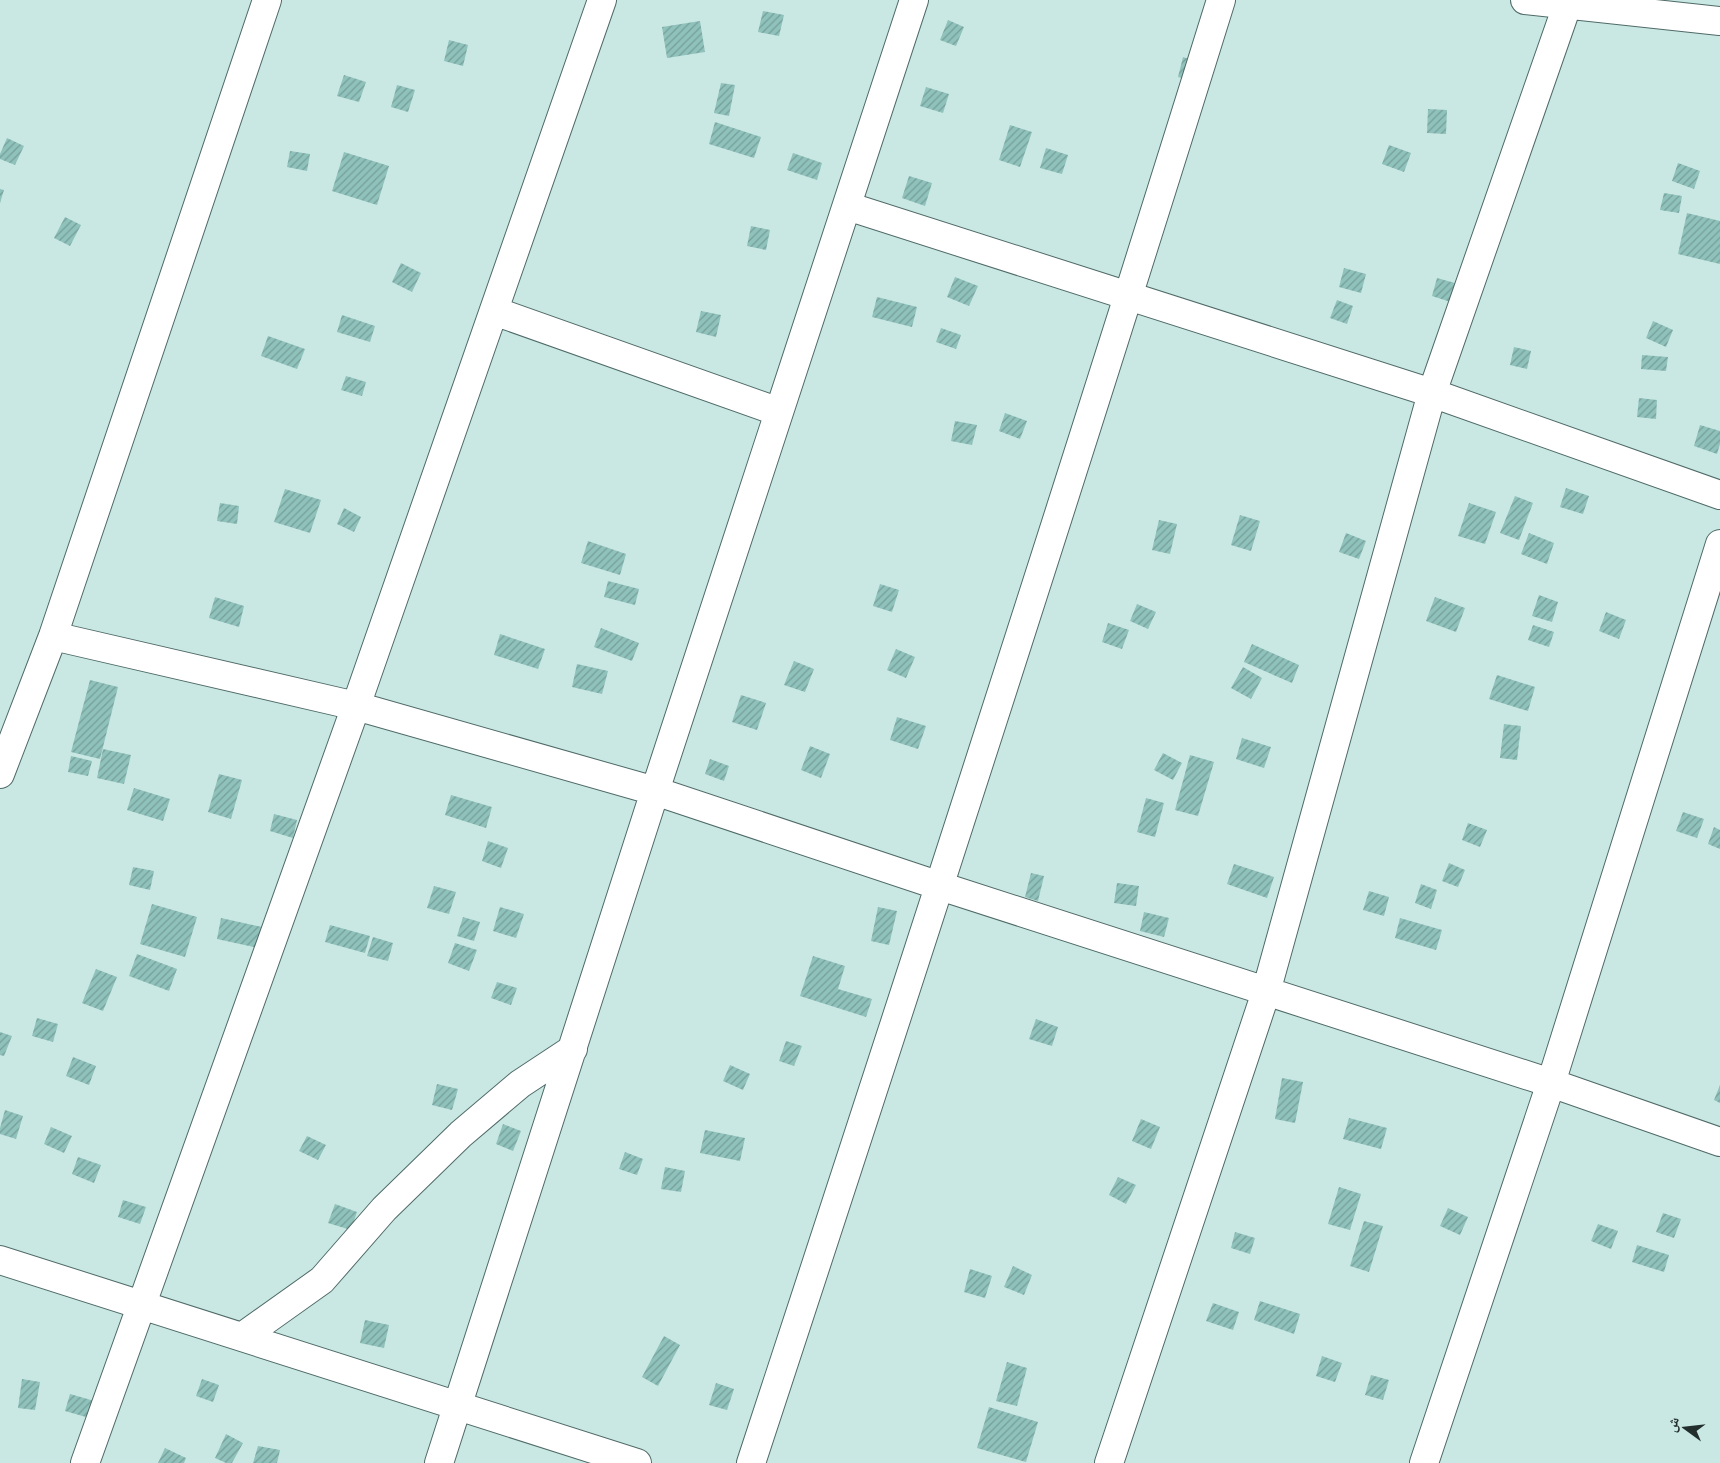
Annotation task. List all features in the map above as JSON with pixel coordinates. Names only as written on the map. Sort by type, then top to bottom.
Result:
[{"type":"street","points":[[0,774],[53,636],[267,0]]},
{"type":"street","points":[[85,1463],[356,706],[602,0]]},
{"type":"street","points":[[440,1463],[655,791],[914,0]]},
{"type":"street","points":[[751,1463],[940,886],[1221,0]]},
{"type":"street","points":[[1525,0],[1568,2],[1720,21]]},
{"type":"street","points":[[1109,1463],[1266,992],[1432,393],[1568,2]]},
{"type":"street","points":[[847,206],[1432,393],[1720,495]]},
{"type":"street","points":[[494,311],[779,412]]},
{"type":"street","points":[[1424,1463],[1551,1083],[1720,544]]},
{"type":"street","points":[[53,636],[356,706],[655,791],[940,886],[1551,1083],[1720,1142]]},
{"type":"street","points":[[242,1337],[322,1280],[384,1209],[461,1134],[520,1084],[573,1049]]},
{"type":"street","points":[[0,1260],[637,1463]]},
{"type":"building","points":[[763,11],[784,15],[779,36],[758,32]]},
{"type":"building","points":[[948,20],[964,27],[956,46],[940,40]]},
{"type":"building","points":[[700,21],[705,52],[667,58],[662,27]]},
{"type":"building","points":[[449,40],[468,45],[463,66],[444,61]]},
{"type":"building","points":[[1183,57],[1201,63],[1196,82],[1178,77]]},
{"type":"building","points":[[344,75],[366,82],[359,102],[337,96]]},
{"type":"building","points":[[721,83],[735,85],[729,116],[714,113]]},
{"type":"building","points":[[397,85],[415,90],[408,112],[391,107]]},
{"type":"building","points":[[926,87],[949,94],[943,113],[920,106]]},
{"type":"building","points":[[1428,109],[1447,110],[1446,134],[1427,133]]},
{"type":"building","points":[[715,122],[761,137],[754,158],[709,144]]},
{"type":"building","points":[[1010,125],[1032,132],[1020,167],[999,160]]},
{"type":"building","points":[[7,138],[24,146],[15,165],[0,159],[0,154]]},
{"type":"building","points":[[1389,145],[1411,153],[1404,172],[1382,164]]},
{"type":"building","points":[[1046,148],[1068,155],[1062,174],[1040,168]]},
{"type":"building","points":[[290,151],[310,154],[307,171],[287,167]]},
{"type":"building","points":[[344,152],[389,166],[377,205],[332,191]]},
{"type":"building","points":[[793,153],[822,163],[817,180],[787,170]]},
{"type":"building","points":[[1678,163],[1700,171],[1694,189],[1672,181]]},
{"type":"building","points":[[909,176],[932,183],[925,206],[902,198]]},
{"type":"building","points":[[0,189],[4,190],[0,203]]},
{"type":"building","points":[[1664,193],[1682,196],[1679,213],[1660,210]]},
{"type":"building","points":[[1687,213],[1720,221],[1720,264],[1678,254]]},
{"type":"building","points":[[65,217],[81,225],[70,246],[54,238]]},
{"type":"building","points":[[751,226],[770,230],[766,250],[747,246]]},
{"type":"building","points":[[401,263],[421,273],[412,292],[392,282]]},
{"type":"building","points":[[1344,268],[1366,274],[1361,293],[1339,287]]},
{"type":"building","points":[[955,277],[978,286],[969,306],[947,297]]},
{"type":"building","points":[[1437,278],[1462,285],[1457,304],[1432,296]]},
{"type":"building","points":[[877,297],[917,307],[912,327],[872,317]]},
{"type":"building","points":[[1337,300],[1353,306],[1347,324],[1330,318]]},
{"type":"building","points":[[701,311],[721,315],[716,337],[696,332]]},
{"type":"building","points":[[342,315],[375,326],[370,342],[337,332]]},
{"type":"building","points":[[1653,321],[1673,330],[1666,347],[1646,338]]},
{"type":"building","points":[[941,328],[961,335],[956,349],[936,342]]},
{"type":"building","points":[[268,336],[305,349],[297,369],[261,356]]},
{"type":"building","points":[[1514,347],[1531,351],[1527,369],[1510,365]]},
{"type":"building","points":[[1642,355],[1668,357],[1666,371],[1641,369]]},
{"type":"building","points":[[346,376],[366,382],[362,396],[341,390]]},
{"type":"building","points":[[1639,398],[1657,400],[1656,419],[1637,417]]},
{"type":"building","points":[[1005,413],[1027,421],[1020,439],[999,431]]},
{"type":"building","points":[[955,421],[977,425],[972,445],[951,441]]},
{"type":"building","points":[[1700,425],[1720,431],[1720,444],[1717,454],[1694,446]]},
{"type":"building","points":[[1566,488],[1589,496],[1583,514],[1560,507]]},
{"type":"building","points":[[285,489],[321,500],[310,533],[274,522]]},
{"type":"building","points":[[1515,496],[1533,503],[1519,540],[1500,533]]},
{"type":"building","points":[[220,503],[239,506],[237,524],[217,521]]},
{"type":"building","points":[[1469,503],[1496,512],[1485,544],[1458,536]]},
{"type":"building","points":[[344,508],[361,517],[354,532],[337,524]]},
{"type":"building","points":[[1240,515],[1260,521],[1251,551],[1231,545]]},
{"type":"building","points":[[1159,520],[1177,524],[1170,554],[1152,550]]},
{"type":"building","points":[[1346,533],[1366,541],[1359,559],[1339,552]]},
{"type":"building","points":[[1529,533],[1554,543],[1547,564],[1521,554]]},
{"type":"building","points":[[588,541],[626,554],[620,575],[581,563]]},
{"type":"building","points":[[608,581],[639,589],[635,605],[604,597]]},
{"type":"building","points":[[880,584],[899,590],[892,612],[873,606]]},
{"type":"building","points":[[1539,595],[1558,602],[1552,622],[1532,616]]},
{"type":"building","points":[[215,597],[244,606],[239,627],[209,618]]},
{"type":"building","points":[[1435,597],[1465,608],[1456,632],[1426,621]]},
{"type":"building","points":[[1137,604],[1156,612],[1148,629],[1130,621]]},
{"type":"building","points":[[1606,612],[1626,620],[1619,639],[1599,631]]},
{"type":"building","points":[[1108,623],[1129,630],[1122,649],[1102,642]]},
{"type":"building","points":[[1533,625],[1554,632],[1549,647],[1528,640]]},
{"type":"building","points":[[601,628],[639,643],[632,661],[594,647]]},
{"type":"building","points":[[500,634],[545,649],[538,669],[494,655]]},
{"type":"building","points":[[1252,644],[1299,665],[1292,683],[1244,662]]},
{"type":"building","points":[[896,649],[915,657],[906,678],[887,670]]},
{"type":"building","points":[[794,661],[814,669],[805,692],[784,685]]},
{"type":"building","points":[[577,664],[608,671],[602,694],[572,687]]},
{"type":"building","points":[[1243,667],[1262,678],[1251,699],[1231,688]]},
{"type":"building","points":[[1497,675],[1535,687],[1528,711],[1489,699]]},
{"type":"building","points":[[90,680],[118,687],[100,759],[71,752]]},
{"type":"building","points":[[741,695],[766,703],[757,730],[732,722]]},
{"type":"building","points":[[897,717],[926,726],[918,749],[890,740]]},
{"type":"building","points":[[1504,724],[1521,726],[1517,760],[1500,758]]},
{"type":"building","points":[[1242,738],[1271,747],[1264,768],[1236,759]]},
{"type":"building","points":[[810,746],[830,754],[821,778],[801,770]]},
{"type":"building","points":[[103,749],[131,755],[124,784],[97,778]]},
{"type":"building","points":[[1163,753],[1182,763],[1173,780],[1154,770]]},
{"type":"building","points":[[1190,755],[1214,762],[1198,816],[1175,810]]},
{"type":"building","points":[[71,756],[92,761],[88,776],[68,772]]},
{"type":"building","points":[[710,759],[729,766],[724,781],[705,774]]},
{"type":"building","points":[[219,774],[242,780],[231,819],[208,812]]},
{"type":"building","points":[[134,788],[170,799],[163,821],[127,810]]},
{"type":"building","points":[[451,795],[492,807],[486,828],[445,815]]},
{"type":"building","points":[[1146,798],[1164,803],[1155,837],[1137,832]]},
{"type":"building","points":[[1683,812],[1704,819],[1697,838],[1676,831]]},
{"type":"building","points":[[274,814],[297,820],[293,838],[270,831]]},
{"type":"building","points":[[1468,823],[1487,830],[1480,847],[1462,840]]},
{"type":"building","points":[[1714,827],[1720,830],[1720,849],[1708,844]]},
{"type":"building","points":[[488,841],[508,848],[501,868],[482,861]]},
{"type":"building","points":[[1449,863],[1465,870],[1458,887],[1442,881]]},
{"type":"building","points":[[1234,864],[1274,877],[1267,898],[1227,884]]},
{"type":"building","points":[[133,867],[154,871],[150,890],[129,885]]},
{"type":"building","points":[[1031,873],[1044,876],[1038,901],[1025,897]]},
{"type":"building","points":[[1117,883],[1139,886],[1136,906],[1114,903]]},
{"type":"building","points":[[1421,884],[1437,890],[1431,909],[1415,903]]},
{"type":"building","points":[[434,886],[456,892],[449,914],[427,908]]},
{"type":"building","points":[[1369,891],[1389,897],[1384,916],[1363,910]]},
{"type":"building","points":[[152,904],[197,917],[185,957],[140,944]]},
{"type":"building","points":[[500,907],[524,914],[516,938],[493,931]]},
{"type":"building","points":[[878,907],[897,911],[889,945],[871,941]]},
{"type":"building","points":[[1144,912],[1169,918],[1164,937],[1140,931]]},
{"type":"building","points":[[463,917],[480,922],[474,941],[457,936]]},
{"type":"building","points":[[221,918],[262,927],[258,948],[217,939]]},
{"type":"building","points":[[1400,918],[1442,930],[1436,950],[1395,938]]},
{"type":"building","points":[[330,925],[370,936],[365,953],[325,942]]},
{"type":"building","points":[[373,937],[393,943],[388,961],[367,956]]},
{"type":"building","points":[[455,943],[477,950],[469,971],[448,963]]},
{"type":"building","points":[[137,954],[177,969],[169,991],[129,976]]},
{"type":"building","points":[[813,956],[845,966],[838,989],[872,999],[866,1017],[800,996]]},
{"type":"building","points":[[96,969],[117,977],[103,1011],[82,1003]]},
{"type":"building","points":[[497,982],[517,988],[511,1005],[491,998]]},
{"type":"building","points":[[37,1018],[58,1024],[53,1042],[32,1036]]},
{"type":"building","points":[[1036,1019],[1058,1027],[1052,1046],[1029,1039]]},
{"type":"building","points":[[0,1032],[12,1036],[4,1056],[0,1055]]},
{"type":"building","points":[[786,1041],[802,1046],[794,1066],[779,1061]]},
{"type":"building","points":[[73,1057],[96,1066],[89,1085],[66,1076]]},
{"type":"building","points":[[730,1065],[750,1074],[743,1090],[723,1081]]},
{"type":"building","points":[[1282,1078],[1303,1082],[1295,1123],[1275,1119]]},
{"type":"building","points":[[437,1084],[458,1089],[452,1110],[432,1105]]},
{"type":"building","points":[[1720,1085],[1720,1103],[1714,1100]]},
{"type":"building","points":[[5,1110],[23,1116],[16,1139],[0,1134]]},
{"type":"building","points":[[1349,1118],[1387,1128],[1381,1149],[1343,1139]]},
{"type":"building","points":[[1141,1119],[1160,1127],[1151,1149],[1132,1141]]},
{"type":"building","points":[[503,1124],[521,1131],[513,1151],[496,1144]]},
{"type":"building","points":[[51,1127],[72,1136],[64,1153],[44,1144]]},
{"type":"building","points":[[705,1130],[745,1138],[740,1161],[700,1153]]},
{"type":"building","points":[[307,1136],[326,1145],[318,1160],[299,1151]]},
{"type":"building","points":[[625,1152],[643,1159],[637,1175],[619,1169]]},
{"type":"building","points":[[78,1157],[101,1165],[94,1183],[72,1174]]},
{"type":"building","points":[[665,1167],[685,1171],[681,1192],[661,1189]]},
{"type":"building","points":[[1118,1177],[1136,1185],[1126,1204],[1109,1195]]},
{"type":"building","points":[[1339,1187],[1361,1194],[1350,1230],[1328,1224]]},
{"type":"building","points":[[123,1200],[146,1207],[140,1224],[118,1217]]},
{"type":"building","points":[[335,1204],[357,1212],[351,1230],[328,1223]]},
{"type":"building","points":[[1448,1208],[1468,1217],[1460,1235],[1440,1226]]},
{"type":"building","points":[[1663,1213],[1681,1219],[1674,1238],[1656,1232]]},
{"type":"building","points":[[1364,1221],[1383,1226],[1369,1272],[1350,1266]]},
{"type":"building","points":[[1598,1224],[1618,1231],[1611,1249],[1591,1241]]},
{"type":"building","points":[[1235,1232],[1255,1238],[1250,1254],[1231,1248]]},
{"type":"building","points":[[1637,1245],[1669,1255],[1664,1272],[1632,1262]]},
{"type":"building","points":[[1013,1266],[1032,1275],[1024,1295],[1004,1287]]},
{"type":"building","points":[[970,1269],[992,1276],[985,1298],[964,1292]]},
{"type":"building","points":[[1260,1301],[1300,1314],[1294,1334],[1254,1320]]},
{"type":"building","points":[[1213,1303],[1239,1312],[1233,1330],[1206,1321]]},
{"type":"building","points":[[365,1320],[389,1325],[384,1348],[360,1343]]},
{"type":"building","points":[[664,1336],[680,1345],[658,1386],[642,1377]]},
{"type":"building","points":[[1322,1356],[1342,1363],[1335,1382],[1316,1376]]},
{"type":"building","points":[[1007,1362],[1027,1368],[1017,1406],[996,1401]]},
{"type":"building","points":[[1371,1375],[1389,1380],[1383,1400],[1365,1395]]},
{"type":"building","points":[[22,1379],[40,1382],[35,1410],[18,1408]]},
{"type":"building","points":[[202,1379],[219,1385],[213,1402],[196,1396]]},
{"type":"building","points":[[716,1383],[734,1389],[727,1410],[709,1405]]},
{"type":"building","points":[[70,1394],[98,1402],[93,1419],[65,1411]]},
{"type":"building","points":[[989,1407],[1038,1422],[1026,1462],[977,1448]]},
{"type":"building","points":[[226,1434],[243,1443],[232,1463],[226,1463],[215,1458]]},
{"type":"building","points":[[258,1446],[280,1450],[277,1463],[253,1463]]},
{"type":"building","points":[[165,1448],[186,1458],[184,1463],[158,1463]]}]
